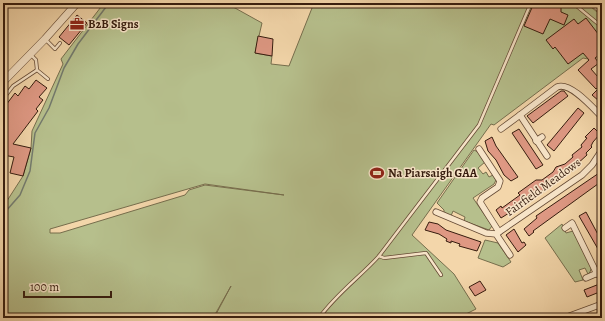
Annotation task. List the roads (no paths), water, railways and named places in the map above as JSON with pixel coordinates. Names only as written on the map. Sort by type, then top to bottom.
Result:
[{"type":"street","points":[[3,82],[45,39],[77,3]]},
{"type":"street","points":[[593,3],[602,10]]},
{"type":"street","points":[[501,129],[558,87],[562,86],[574,91],[602,117]]},
{"type":"street","name":"Fairfield Meadows","points":[[520,116],[547,156]]},
{"type":"street","points":[[536,141],[542,137]]},
{"type":"street","points":[[479,149],[487,167],[500,183],[498,187],[482,198],[480,202],[510,255]]},
{"type":"street","name":"Fairfield Meadows","points":[[498,233],[582,175],[601,153]]},
{"type":"street","points":[[436,212],[486,233],[498,233]]},
{"type":"street","points":[[566,228],[572,223],[600,272],[586,278]]},
{"type":"street","points":[[564,318],[602,304]]},
{"type":"lane","points":[[319,318],[343,290],[362,274],[379,256],[479,125],[531,3]]},
{"type":"lane","points":[[573,3],[587,13],[602,28]]},
{"type":"lane","points":[[45,39],[55,49],[60,43]]},
{"type":"lane","points":[[30,55],[36,60],[37,70],[48,79]]},
{"type":"lane","points":[[3,99],[13,86],[37,70]]},
{"type":"lane","points":[[3,166],[5,159]]},
{"type":"lane","points":[[379,256],[384,258],[426,253],[430,256],[441,275]]},
{"type":"waterway","points":[[3,228],[6,211],[20,195],[30,171],[35,133],[49,108],[64,68],[78,44],[109,3]]},
{"type":"place","name":"B2B Signs","points":[[77,24]]},
{"type":"place","name":"Na Piarsaigh GAA","points":[[377,173]]}]
